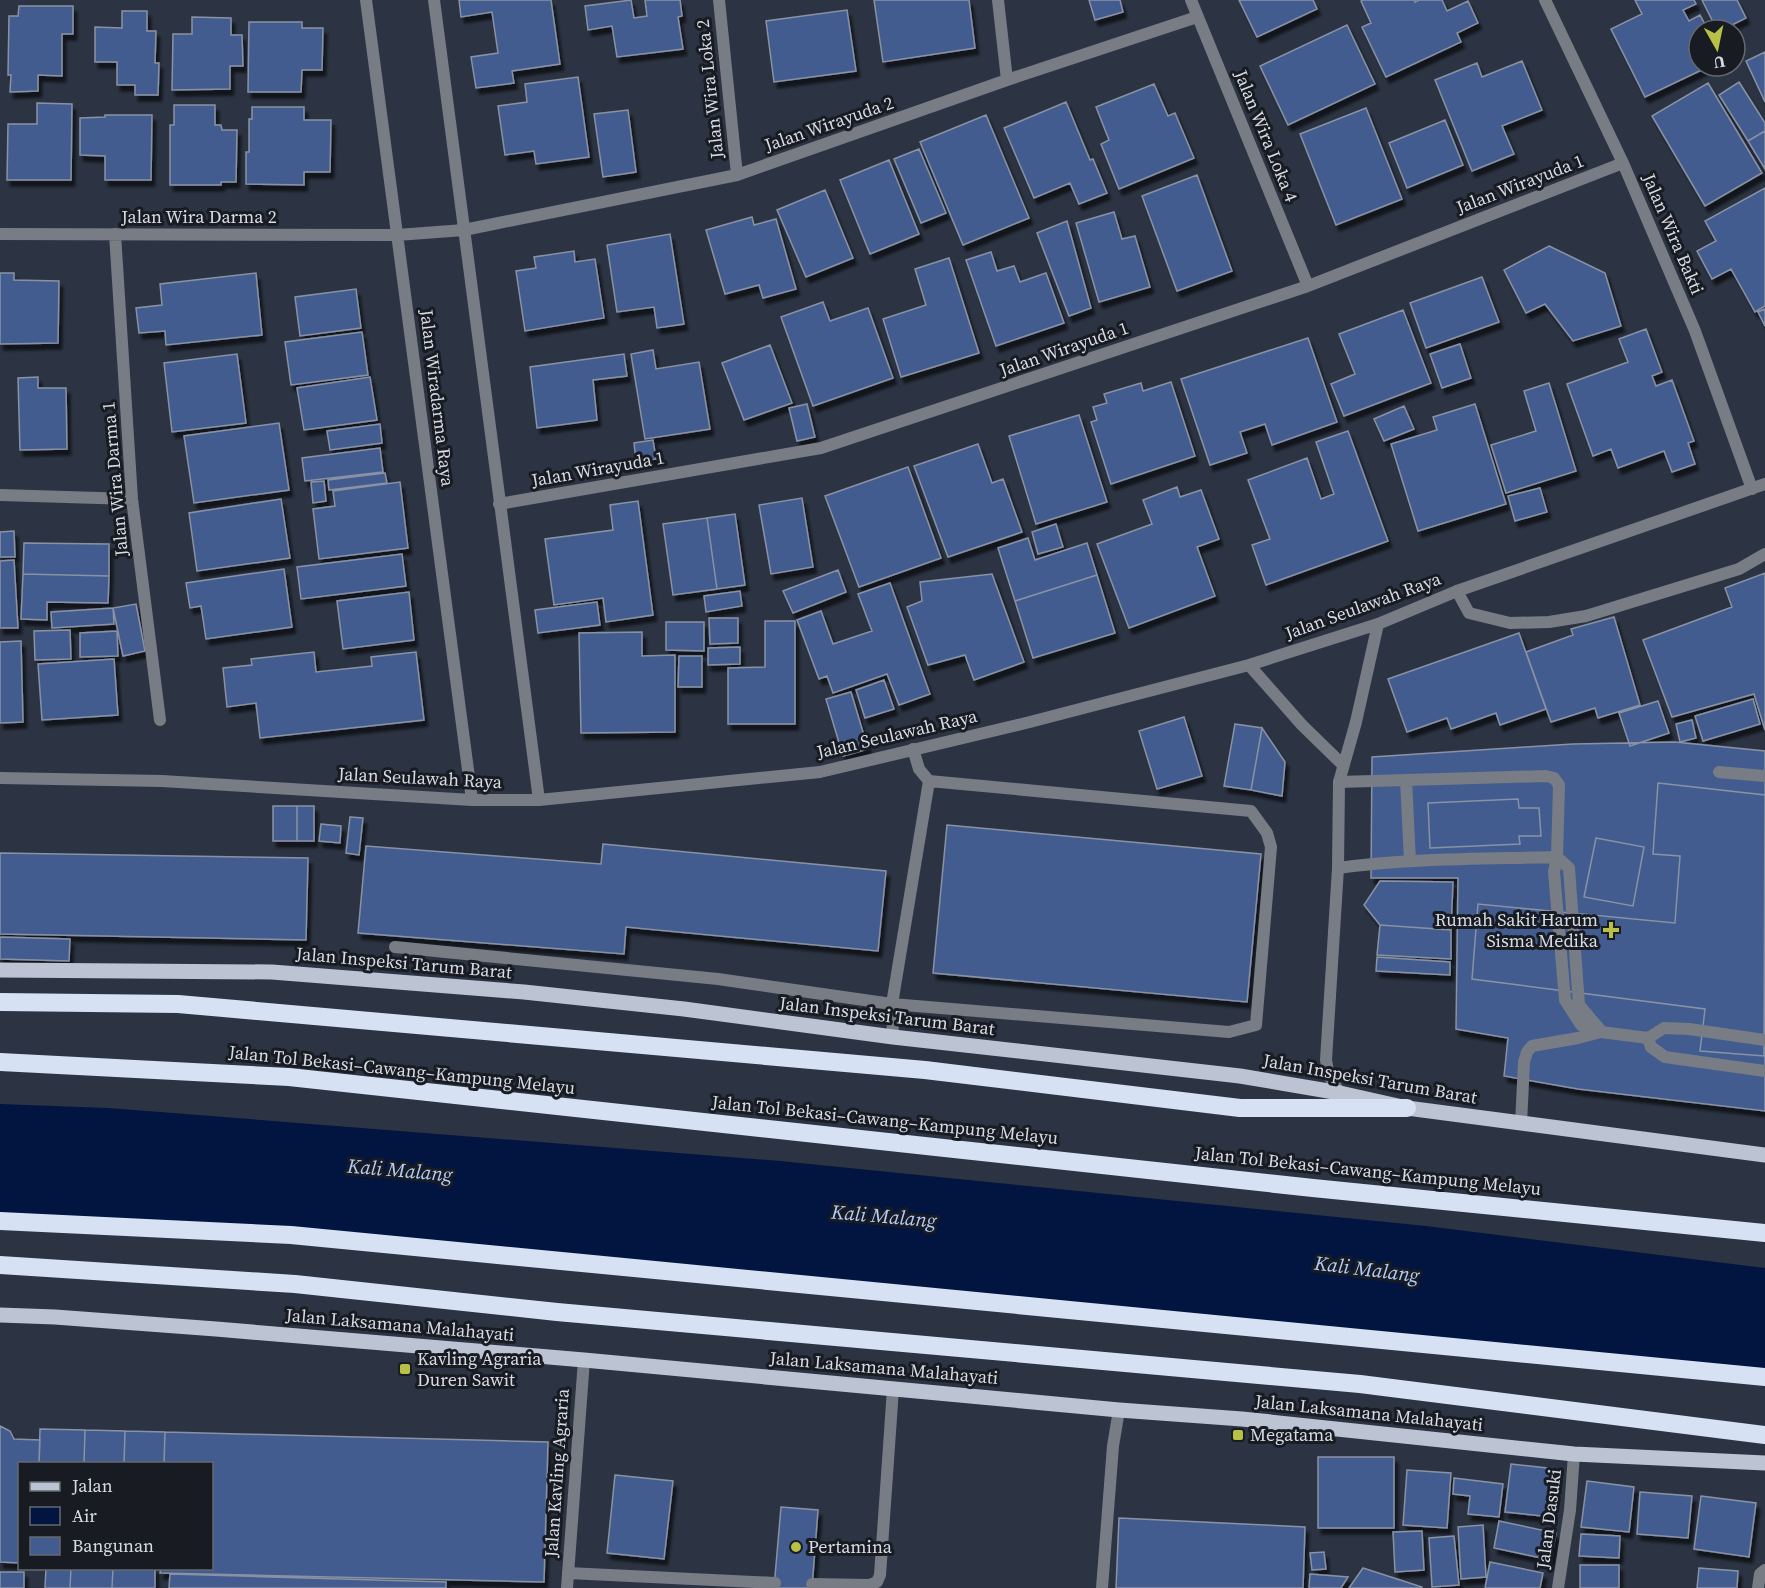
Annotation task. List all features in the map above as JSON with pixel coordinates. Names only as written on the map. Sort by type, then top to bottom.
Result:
[{"type":"highway","points":[[0,1002],[178,1004],[925,1070],[1240,1108],[1407,1108]]},
{"type":"highway","name":"Jalan Tol Bekasi–Cawang–Kampung Melayu","points":[[0,1062],[289,1077],[1301,1186],[1765,1233]]},
{"type":"highway","points":[[0,1221],[291,1235],[1765,1377]]},
{"type":"highway","points":[[0,1266],[295,1284],[591,1315],[1360,1384],[1765,1435]]},
{"type":"main road","name":"Jalan Inspeksi Tarum Barat","points":[[0,970],[272,972],[581,998],[684,1009],[893,1037],[1240,1076],[1340,1093],[1407,1108],[1765,1155]]},
{"type":"main road","name":"Jalan Laksamana Malahayati","points":[[0,1315],[216,1329],[584,1360],[1119,1410],[1242,1419],[1574,1454],[1765,1462]]},
{"type":"street","name":"Jalan Wiradarma Raya","points":[[366,0],[472,800]]},
{"type":"street","points":[[434,0],[539,800]]},
{"type":"street","name":"Jalan Wira Loka 2","points":[[718,0],[737,175]]},
{"type":"street","points":[[998,0],[1007,80]]},
{"type":"street","name":"Jalan Wira Loka 4","points":[[1191,0],[1308,286]]},
{"type":"street","name":"Jalan Wira Bakti","points":[[1545,0],[1623,163],[1695,331],[1752,489]]},
{"type":"street","name":"Jalan Wirayuda 2","points":[[464,230],[737,175],[1007,80],[1197,17]]},
{"type":"street","name":"Jalan Wirayuda 1","points":[[500,504],[781,457],[821,448],[1308,286],[1623,163]]},
{"type":"street","name":"Jalan Wira Darma 2","points":[[0,234],[397,235],[464,230]]},
{"type":"street","name":"Jalan Wira Darma 1","points":[[115,234],[132,499],[160,720]]},
{"type":"street","name":"Jalan Seulawah Raya","points":[[0,778],[162,782],[472,800],[539,800],[820,772],[1026,723],[1249,665],[1378,624],[1457,591],[1765,484]]},
{"type":"street","points":[[0,495],[132,499]]},
{"type":"street","points":[[1457,591],[1469,613],[1510,623],[1549,622],[1586,616],[1739,569],[1765,554]]},
{"type":"street","points":[[1340,1093],[1329,1076],[1326,1060],[1338,868],[1339,782],[1356,722],[1378,624]]},
{"type":"street","points":[[1249,665],[1302,725],[1343,765]]},
{"type":"street","points":[[893,1037],[892,1004],[929,781],[920,769],[913,749]]},
{"type":"street","points":[[1719,772],[1765,776]]},
{"type":"street","points":[[1339,782],[1546,776],[1554,778],[1558,785],[1557,857],[1554,872],[1564,1000],[1581,1025],[1601,1032],[1648,1038],[1664,1028],[1689,1029],[1765,1040]]},
{"type":"street","points":[[1406,780],[1410,861]]},
{"type":"street","points":[[395,947],[718,979],[892,1004],[1229,1032],[1256,1025],[1271,847],[1267,833],[1251,811],[929,781]]},
{"type":"street","points":[[1338,868],[1378,862],[1557,857]]},
{"type":"street","points":[[1521,1124],[1524,1062],[1532,1046],[1601,1032]]},
{"type":"street","points":[[1648,1038],[1651,1047],[1665,1057],[1765,1071]]},
{"type":"street","name":"Jalan Kavling Agraria","points":[[567,1588],[584,1360]]},
{"type":"street","points":[[812,1584],[869,1586],[877,1582],[880,1575],[893,1389]]},
{"type":"street","points":[[1101,1588],[1113,1446],[1119,1410]]},
{"type":"street","name":"Jalan Dasuki","points":[[1558,1588],[1570,1510],[1574,1454]]},
{"type":"street","points":[[1758,1588],[1760,1574],[1765,1570]]},
{"type":"street","points":[[568,1573],[775,1584]]},
{"type":"water","name":"Kali Malang","points":[[0,1104],[109,1108],[780,1161],[1426,1226],[1765,1268],[1765,1378],[474,1252],[0,1228]]},
{"type":"building","points":[[459,0],[551,0],[560,64],[512,71],[514,83],[476,88],[471,57],[498,53],[492,12],[461,17]]},
{"type":"building","points":[[631,0],[634,18],[647,16],[645,0],[680,0],[682,16],[678,17],[683,49],[617,57],[612,26],[588,30],[585,6]]},
{"type":"building","points":[[874,0],[969,0],[975,48],[883,62]]},
{"type":"building","points":[[1089,0],[1120,0],[1123,12],[1095,20]]},
{"type":"building","points":[[1239,0],[1313,0],[1317,9],[1257,37]]},
{"type":"building","points":[[1415,0],[1415,2],[1442,0],[1447,11],[1468,1],[1478,23],[1457,33],[1461,42],[1386,77],[1362,27],[1371,23],[1361,1]]},
{"type":"building","points":[[1635,0],[1694,0],[1696,4],[1683,10],[1687,18],[1687,77],[1645,97],[1611,29],[1642,14]]},
{"type":"building","points":[[1702,0],[1737,0],[1746,18],[1711,18]]},
{"type":"building","points":[[19,6],[73,6],[73,34],[62,34],[62,76],[38,75],[38,91],[10,92],[9,16],[18,16]]},
{"type":"building","points":[[847,10],[856,71],[774,82],[766,21]]},
{"type":"building","points":[[122,11],[147,11],[147,31],[156,31],[155,63],[159,63],[158,95],[135,95],[135,85],[117,85],[117,62],[95,62],[95,27],[122,28]]},
{"type":"building","points":[[192,17],[231,18],[231,35],[242,35],[243,66],[230,66],[230,89],[172,90],[173,34],[192,34]]},
{"type":"building","points":[[249,22],[302,22],[302,28],[323,28],[322,70],[302,70],[301,92],[248,92]]},
{"type":"building","points":[[1347,25],[1375,84],[1288,125],[1260,66]]},
{"type":"building","points":[[1765,52],[1765,102],[1747,63],[1747,61]]},
{"type":"building","points":[[1522,61],[1542,110],[1502,126],[1514,154],[1472,171],[1435,80],[1477,63],[1482,77]]},
{"type":"building","points":[[578,77],[589,157],[536,164],[534,151],[505,155],[498,106],[527,102],[525,84]]},
{"type":"building","points":[[1739,82],[1765,123],[1765,131],[1748,141],[1719,95]]},
{"type":"building","points":[[1708,83],[1762,173],[1705,206],[1652,116]]},
{"type":"building","points":[[1154,84],[1168,116],[1175,113],[1194,158],[1119,189],[1101,144],[1109,140],[1096,107]]},
{"type":"building","points":[[1066,102],[1090,160],[1093,159],[1107,193],[1079,204],[1070,183],[1034,198],[1004,128]]},
{"type":"building","points":[[37,103],[72,104],[71,180],[7,180],[8,124],[37,124]]},
{"type":"building","points":[[174,105],[215,105],[215,125],[221,125],[222,130],[237,130],[236,182],[221,182],[221,185],[170,185],[170,125],[174,125]]},
{"type":"building","points":[[252,107],[304,107],[304,120],[331,120],[330,172],[304,172],[304,185],[246,184],[246,152],[249,152],[249,119],[252,119]]},
{"type":"building","points":[[1366,108],[1402,199],[1336,225],[1300,134]]},
{"type":"building","points":[[628,110],[636,172],[603,177],[594,114]]},
{"type":"building","points":[[105,115],[152,115],[151,180],[105,180],[105,156],[80,155],[80,118],[105,117]]},
{"type":"building","points":[[986,115],[1029,218],[963,245],[920,142]]},
{"type":"building","points":[[1445,120],[1463,165],[1407,188],[1389,143]]},
{"type":"building","points":[[1765,131],[1765,169],[1748,141]]},
{"type":"building","points":[[919,149],[946,213],[921,223],[894,159]]},
{"type":"building","points":[[889,160],[919,234],[870,254],[840,180]]},
{"type":"building","points":[[1197,175],[1232,271],[1177,291],[1142,196]]},
{"type":"building","points":[[1765,188],[1765,306],[1755,312],[1731,269],[1712,279],[1697,251],[1716,241],[1705,221]]},
{"type":"building","points":[[825,190],[853,258],[806,277],[777,210]]},
{"type":"building","points":[[1114,212],[1122,239],[1135,236],[1150,287],[1099,302],[1076,223]]},
{"type":"building","points":[[752,217],[754,225],[776,219],[796,289],[763,298],[759,285],[725,294],[706,230]]},
{"type":"building","points":[[1067,221],[1091,308],[1069,316],[1037,233]]},
{"type":"building","points":[[670,234],[684,324],[657,328],[654,307],[617,312],[607,245]]},
{"type":"building","points":[[1549,246],[1605,273],[1621,326],[1573,341],[1545,304],[1526,313],[1504,270]]},
{"type":"building","points":[[574,251],[575,262],[595,259],[604,318],[525,331],[516,271],[536,268],[534,257]]},
{"type":"building","points":[[991,252],[997,271],[1014,266],[1020,282],[1046,273],[1064,323],[996,346],[966,260]]},
{"type":"building","points":[[949,258],[979,353],[901,377],[883,319],[926,305],[915,269]]},
{"type":"building","points":[[0,273],[14,273],[14,280],[59,281],[58,343],[0,344]]},
{"type":"building","points":[[256,273],[262,335],[166,345],[165,331],[139,333],[136,308],[162,305],[160,284]]},
{"type":"building","points":[[1482,277],[1499,322],[1426,348],[1410,303]]},
{"type":"building","points":[[356,289],[361,328],[300,336],[295,297]]},
{"type":"building","points":[[823,302],[830,321],[868,308],[893,378],[813,406],[781,317]]},
{"type":"building","points":[[1765,309],[1765,326],[1758,312]]},
{"type":"building","points":[[1403,310],[1431,383],[1344,416],[1331,384],[1355,374],[1339,334]]},
{"type":"building","points":[[1646,329],[1662,372],[1652,376],[1656,386],[1672,380],[1694,441],[1688,443],[1695,464],[1672,472],[1664,451],[1618,468],[1611,449],[1593,456],[1567,384],[1628,362],[1619,339]]},
{"type":"building","points":[[362,332],[368,375],[291,385],[285,342]]},
{"type":"building","points":[[1308,338],[1337,422],[1272,445],[1265,424],[1240,432],[1247,453],[1210,465],[1181,379]]},
{"type":"building","points":[[1460,344],[1471,378],[1442,388],[1430,354]]},
{"type":"building","points":[[770,345],[792,403],[744,420],[722,363]]},
{"type":"building","points":[[653,350],[656,369],[699,362],[710,429],[645,439],[631,354]]},
{"type":"building","points":[[237,354],[246,423],[172,432],[164,363]]},
{"type":"building","points":[[624,354],[627,376],[593,380],[597,420],[537,428],[530,367]]},
{"type":"building","points":[[38,377],[38,388],[66,388],[67,449],[20,450],[18,378]]},
{"type":"building","points":[[370,377],[377,420],[304,430],[297,388]]},
{"type":"building","points":[[1171,382],[1195,456],[1111,484],[1091,422],[1097,420],[1093,407],[1107,403],[1104,394],[1141,383],[1143,391]]},
{"type":"building","points":[[1549,383],[1576,471],[1506,493],[1491,445],[1536,431],[1524,391]]},
{"type":"building","points":[[807,404],[815,437],[797,441],[789,408]]},
{"type":"building","points":[[1475,404],[1506,504],[1418,531],[1391,444],[1437,430],[1433,417]]},
{"type":"building","points":[[1404,406],[1414,429],[1384,441],[1374,419]]},
{"type":"building","points":[[1079,415],[1107,502],[1036,524],[1009,436]]},
{"type":"building","points":[[279,423],[289,490],[194,503],[184,436]]},
{"type":"building","points":[[380,424],[382,443],[330,450],[327,431]]},
{"type":"building","points":[[1348,431],[1388,541],[1266,585],[1252,545],[1270,539],[1248,480],[1307,458],[1321,499],[1334,494],[1316,442]]},
{"type":"building","points":[[653,440],[656,459],[636,461],[634,443]]},
{"type":"building","points":[[978,444],[992,483],[1003,479],[1022,532],[948,557],[914,466]]},
{"type":"building","points":[[380,448],[383,472],[305,481],[302,458]]},
{"type":"building","points":[[908,467],[941,558],[859,587],[825,496]]},
{"type":"building","points":[[385,473],[387,483],[329,490],[328,480]]},
{"type":"building","points":[[324,481],[326,501],[313,503],[311,482]]},
{"type":"building","points":[[400,482],[408,548],[319,559],[313,509],[335,506],[333,491]]},
{"type":"building","points":[[1177,487],[1180,497],[1201,490],[1219,539],[1197,547],[1215,596],[1129,628],[1097,544],[1152,524],[1143,500]]},
{"type":"building","points":[[1540,488],[1547,512],[1515,521],[1508,496]]},
{"type":"building","points":[[802,498],[813,567],[771,574],[759,505]]},
{"type":"building","points":[[281,499],[290,558],[197,571],[189,513]]},
{"type":"building","points":[[638,501],[653,615],[606,622],[603,598],[554,605],[545,539],[613,530],[610,505]]},
{"type":"building","points":[[735,514],[745,585],[717,589],[707,518]]},
{"type":"building","points":[[707,518],[717,589],[673,595],[663,524]]},
{"type":"building","points":[[1056,524],[1063,547],[1038,554],[1032,532]]},
{"type":"building","points":[[14,531],[15,557],[0,557],[0,532]]},
{"type":"building","points":[[1028,538],[1035,560],[1087,543],[1097,575],[1015,601],[998,548]]},
{"type":"building","points":[[24,543],[109,544],[109,576],[23,574]]},
{"type":"building","points":[[402,554],[406,586],[301,599],[297,567]]},
{"type":"building","points":[[14,560],[18,628],[0,628],[0,561]]},
{"type":"building","points":[[284,569],[292,627],[206,639],[201,606],[190,608],[186,583]]},
{"type":"building","points":[[838,570],[846,592],[793,613],[783,591]]},
{"type":"building","points":[[1765,573],[1765,730],[1754,694],[1672,717],[1643,640],[1732,607],[1725,588]]},
{"type":"building","points":[[23,574],[109,576],[108,603],[47,602],[47,620],[21,619]]},
{"type":"building","points":[[992,574],[1024,662],[974,680],[965,655],[928,665],[907,607],[922,601],[920,582]]},
{"type":"building","points":[[1097,575],[1115,633],[1033,658],[1015,601]]},
{"type":"building","points":[[890,583],[930,694],[899,705],[887,674],[833,693],[827,676],[819,679],[797,620],[821,611],[833,644],[872,631],[858,594]]},
{"type":"building","points":[[740,591],[742,606],[706,612],[704,596]]},
{"type":"building","points":[[409,592],[414,640],[343,649],[337,601]]},
{"type":"building","points":[[597,602],[600,625],[538,633],[535,610]]},
{"type":"building","points":[[136,604],[145,651],[123,656],[113,608]]},
{"type":"building","points":[[113,608],[114,624],[52,628],[51,612]]},
{"type":"building","points":[[1614,617],[1640,705],[1598,718],[1595,708],[1551,722],[1526,652],[1573,635],[1571,629]]},
{"type":"building","points":[[709,618],[738,618],[738,643],[710,644]]},
{"type":"building","points":[[765,621],[795,621],[795,724],[728,724],[728,668],[765,667]]},
{"type":"building","points":[[666,622],[704,622],[704,651],[666,650]]},
{"type":"building","points":[[70,630],[71,659],[35,660],[34,631]]},
{"type":"building","points":[[117,631],[118,656],[80,657],[80,633]]},
{"type":"building","points":[[642,632],[642,656],[675,655],[675,732],[581,733],[579,633]]},
{"type":"building","points":[[1519,633],[1546,709],[1500,725],[1496,713],[1451,729],[1447,718],[1407,732],[1388,679]]},
{"type":"building","points":[[21,641],[23,722],[0,723],[0,642]]},
{"type":"building","points":[[740,647],[740,664],[708,665],[708,648]]},
{"type":"building","points":[[314,652],[316,672],[372,666],[371,657],[416,652],[424,720],[260,738],[256,703],[227,707],[223,668],[252,665],[251,659]]},
{"type":"building","points":[[679,656],[702,656],[702,687],[678,687]]},
{"type":"building","points":[[114,659],[118,715],[42,720],[38,664]]},
{"type":"building","points":[[884,680],[894,709],[865,718],[856,690]]},
{"type":"building","points":[[851,692],[868,749],[843,756],[826,699]]},
{"type":"building","points":[[1753,699],[1760,724],[1703,741],[1695,716]]},
{"type":"building","points":[[1658,701],[1669,733],[1630,746],[1619,713]]},
{"type":"building","points":[[1184,717],[1202,776],[1157,789],[1139,731]]},
{"type":"building","points":[[1692,720],[1696,738],[1680,742],[1676,724]]},
{"type":"building","points":[[1235,724],[1262,728],[1251,790],[1224,786]]},
{"type":"building","points":[[1262,728],[1285,762],[1282,796],[1251,790]]},
{"type":"building","name":"Rumah Sakit Harum Sisma Medika","points":[[1675,742],[1765,751],[1765,1111],[1578,1089],[1504,1076],[1508,1038],[1456,1029],[1458,878],[1371,878],[1372,757],[1573,744]]},
{"type":"building","points":[[1658,783],[1765,795],[1764,1056],[1700,1051],[1705,1009],[1472,979],[1478,904],[1675,923],[1680,856],[1653,854]]},
{"type":"building","points":[[1518,799],[1519,808],[1539,808],[1541,836],[1519,836],[1520,844],[1430,848],[1428,803]]},
{"type":"building","points":[[273,806],[297,806],[297,841],[273,841]]},
{"type":"building","points":[[297,806],[314,806],[314,841],[297,841]]},
{"type":"building","points":[[350,817],[363,818],[359,855],[346,853]]},
{"type":"building","points":[[321,824],[341,826],[340,843],[319,841]]},
{"type":"building","points":[[947,825],[1261,854],[1247,1002],[933,973]]},
{"type":"building","points":[[1596,838],[1644,847],[1633,906],[1584,897]]},
{"type":"building","points":[[603,844],[886,871],[878,951],[626,927],[624,954],[358,933],[366,846],[601,864]]},
{"type":"building","points":[[0,853],[308,858],[306,940],[0,934]]},
{"type":"building","points":[[1380,881],[1453,882],[1451,930],[1380,925],[1364,905]]},
{"type":"building","points":[[1380,925],[1451,930],[1451,959],[1377,955]]},
{"type":"building","points":[[0,937],[70,939],[69,961],[0,959]]},
{"type":"building","points":[[1377,957],[1450,962],[1450,975],[1376,971]]},
{"type":"building","points":[[0,1426],[10,1431],[14,1439],[40,1440],[39,1462],[18,1462],[18,1563],[0,1562]]},
{"type":"building","points":[[40,1429],[85,1430],[84,1462],[39,1462]]},
{"type":"building","points":[[85,1430],[125,1431],[124,1462],[84,1462]]},
{"type":"building","points":[[125,1431],[165,1432],[164,1462],[124,1462]]},
{"type":"building","points":[[165,1432],[548,1442],[544,1582],[160,1573],[161,1570],[213,1570],[213,1462],[164,1462]]},
{"type":"building","points":[[1318,1457],[1394,1457],[1394,1528],[1318,1528]]},
{"type":"building","points":[[1511,1464],[1556,1469],[1551,1517],[1505,1512]]},
{"type":"building","points":[[1407,1470],[1451,1473],[1447,1528],[1403,1525]]},
{"type":"building","points":[[615,1475],[673,1481],[664,1559],[607,1553]]},
{"type":"building","points":[[1454,1478],[1503,1484],[1499,1517],[1468,1514],[1470,1496],[1453,1494]]},
{"type":"building","points":[[1587,1481],[1634,1487],[1629,1532],[1581,1527]]},
{"type":"building","points":[[1640,1492],[1692,1496],[1688,1538],[1637,1534]]},
{"type":"building","points":[[1701,1496],[1756,1503],[1749,1557],[1694,1549]]},
{"type":"building","name":"Pertamina","points":[[781,1507],[818,1510],[812,1588],[774,1588]]},
{"type":"building","points":[[1119,1518],[1305,1527],[1303,1588],[1116,1588]]},
{"type":"building","points":[[1499,1521],[1556,1533],[1551,1560],[1494,1548]]},
{"type":"building","points":[[1483,1525],[1486,1577],[1461,1579],[1458,1527]]},
{"type":"building","points":[[1422,1531],[1424,1570],[1395,1572],[1393,1532]]},
{"type":"building","points":[[1581,1534],[1620,1536],[1619,1558],[1579,1556]]},
{"type":"building","points":[[1454,1536],[1459,1585],[1432,1587],[1429,1538]]},
{"type":"building","points":[[1324,1552],[1326,1569],[1312,1570],[1310,1553]]},
{"type":"building","points":[[1490,1562],[1543,1573],[1540,1588],[1485,1588]]},
{"type":"building","points":[[1580,1565],[1619,1565],[1619,1588],[1580,1588]]},
{"type":"building","points":[[1363,1568],[1422,1587],[1422,1588],[1349,1588]]},
{"type":"building","points":[[1699,1568],[1738,1571],[1737,1588],[1697,1588]]},
{"type":"building","points":[[46,1570],[71,1570],[70,1588],[45,1588]]},
{"type":"building","points":[[71,1570],[113,1570],[112,1588],[70,1588]]},
{"type":"building","points":[[113,1570],[155,1570],[155,1588],[112,1588]]},
{"type":"building","points":[[0,1572],[24,1572],[24,1588],[0,1588]]},
{"type":"building","points":[[170,1574],[446,1582],[446,1588],[169,1588]]},
{"type":"building","points":[[1310,1574],[1348,1577],[1341,1588],[1309,1588]]},
{"type":"place","name":"Rumah Sakit Harum Sisma Medika","points":[[1611,930]]},
{"type":"place","name":"Kavling Agraria Duren Sawit","points":[[405,1369]]},
{"type":"place","name":"Megatama","points":[[1238,1435]]},
{"type":"place","name":"Pertamina","points":[[796,1547]]}]
